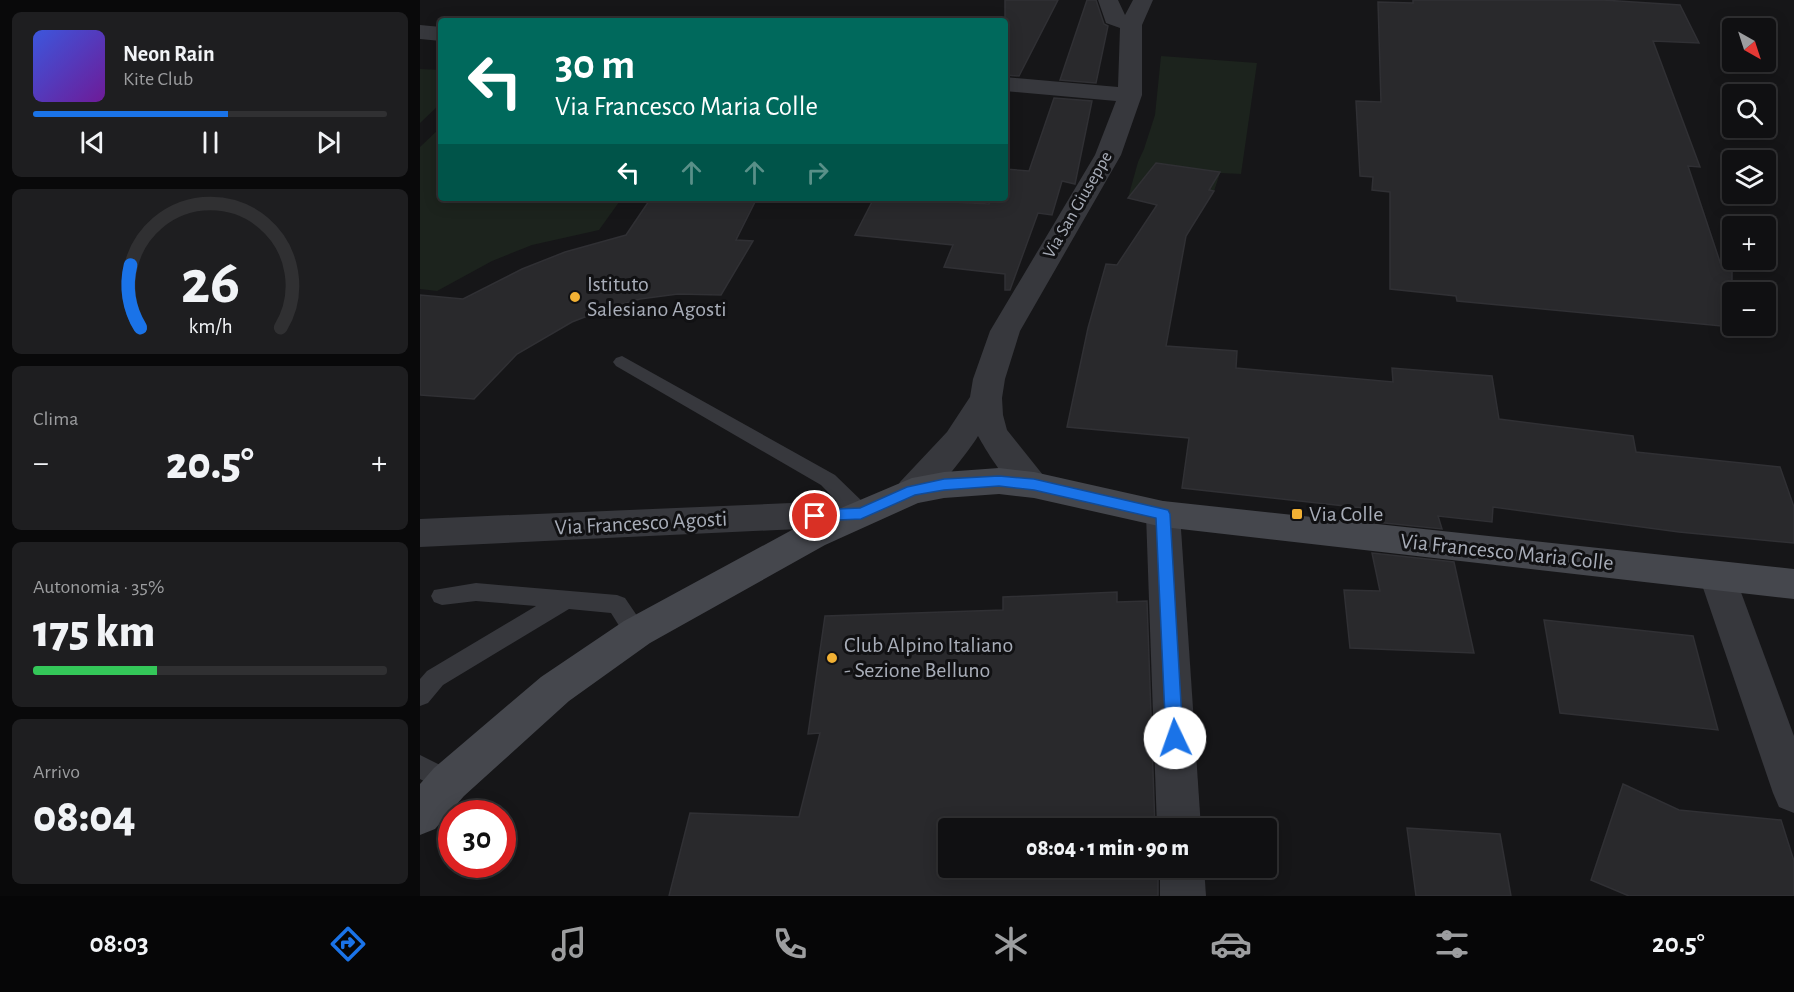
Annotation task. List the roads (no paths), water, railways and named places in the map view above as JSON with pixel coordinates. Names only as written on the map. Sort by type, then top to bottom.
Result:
[{"type":"street","points":[[1107,0],[1114,18],[1131,25]]},
{"type":"street","name":"Via San Giuseppe","points":[[912,491],[959,440],[984,401],[994,360],[1005,331],[1108,155],[1130,95],[1131,25],[1143,0]]},
{"type":"street","points":[[420,32],[438,34]]},
{"type":"street","points":[[1008,84],[1130,95]]},
{"type":"street","name":"Via San Giuseppe","points":[[984,401],[988,426],[997,444],[1008,459],[1034,485]]},
{"type":"street","name":"Via Francesco Maria Colle","points":[[420,815],[434,774],[637,632],[759,563],[861,513],[912,491],[971,482],[999,481],[1034,485],[1163,514],[1794,584]]},
{"type":"street","name":"Via Francesco Agosti","points":[[420,533],[861,513]]},
{"type":"street","points":[[1163,514],[1178,818]]},
{"type":"street","points":[[1717,576],[1794,793]]},
{"type":"street","points":[[1182,878],[1183,896]]},
{"type":"lane","points":[[622,362],[828,480],[861,513]]},
{"type":"lane","points":[[442,596],[476,592],[617,604],[637,632]]},
{"type":"lane","points":[[420,696],[435,678],[565,600]]},
{"type":"place","name":"Istituto Salesiano Agosti","points":[[575,297]]},
{"type":"place","name":"Via Colle","points":[[1297,514]]},
{"type":"place","name":"Club Alpino Italiano - Sezione Belluno","points":[[832,658]]}]
